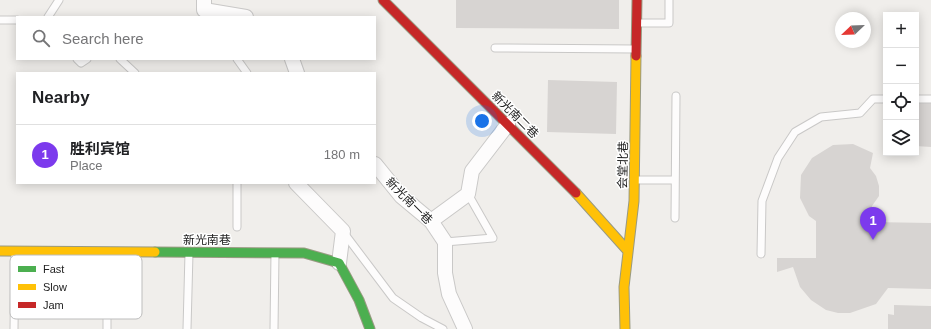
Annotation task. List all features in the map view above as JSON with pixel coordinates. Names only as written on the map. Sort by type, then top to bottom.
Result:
[{"type":"street","name":"新光南二巷","points":[[383,0],[416,36],[508,124],[606,224],[628,250]]},
{"type":"street","name":"会堂北巷","points":[[625,329],[624,286],[635,180],[637,0]]},
{"type":"street","points":[[202,7],[242,16]]},
{"type":"street","points":[[292,60],[297,72]]},
{"type":"street","points":[[431,221],[468,194],[472,171],[508,124]]},
{"type":"street","name":"新光南一巷","points":[[376,165],[401,196],[431,221],[445,242]]},
{"type":"street","points":[[297,184],[343,231],[339,263],[359,300],[370,329]]},
{"type":"street","points":[[445,242],[445,273],[449,294],[465,329]]},
{"type":"street","name":"新光南巷","points":[[0,252],[304,253],[339,263]]},
{"type":"lane","points":[[49,16],[59,0]]},
{"type":"lane","points":[[637,23],[669,23],[669,0]]},
{"type":"lane","points":[[0,20],[16,20]]},
{"type":"lane","points":[[494,48],[637,49]]},
{"type":"lane","points":[[121,60],[134,72]]},
{"type":"lane","points":[[238,60],[245,72]]},
{"type":"lane","points":[[675,218],[676,96]]},
{"type":"lane","points":[[761,254],[762,201],[778,158],[795,132],[821,117],[860,113],[873,99],[883,99]]},
{"type":"lane","points":[[919,99],[931,100]]},
{"type":"lane","points":[[635,180],[675,180]]},
{"type":"lane","points":[[237,184],[237,227]]},
{"type":"lane","points":[[445,242],[493,238],[468,194]]},
{"type":"lane","points":[[343,231],[393,298],[422,318],[443,329]]},
{"type":"lane","points":[[187,329],[190,252]]},
{"type":"lane","points":[[274,329],[276,253]]},
{"type":"lane","points":[[14,319],[14,329]]},
{"type":"building","points":[[456,0],[619,0],[619,29],[456,28]]},
{"type":"building","points":[[548,80],[617,82],[616,134],[547,132]]},
{"type":"building","points":[[919,101],[931,102],[931,147],[919,146]]},
{"type":"building","points":[[853,144],[873,153],[870,168],[876,176],[879,186],[879,196],[872,206],[871,222],[931,223],[931,289],[888,288],[876,304],[850,313],[838,313],[826,310],[811,300],[800,287],[793,267],[777,272],[777,258],[816,258],[816,221],[809,216],[800,198],[801,175],[812,158],[833,145]]},
{"type":"building","points":[[894,305],[931,306],[931,329],[888,329],[888,314],[894,315]]},
{"type":"traffic: fast","points":[[155,252],[304,253],[339,263],[359,300],[370,329]]},
{"type":"traffic: slow","points":[[625,329],[624,287],[634,201],[636,56]]},
{"type":"traffic: slow","points":[[576,193],[627,250]]},
{"type":"traffic: slow","points":[[0,251],[155,252]]},
{"type":"traffic: jam","points":[[383,0],[576,193]]},
{"type":"traffic: jam","points":[[636,56],[637,0]]},
{"type":"place","name":"胜利宾馆","points":[[873,240]]}]
